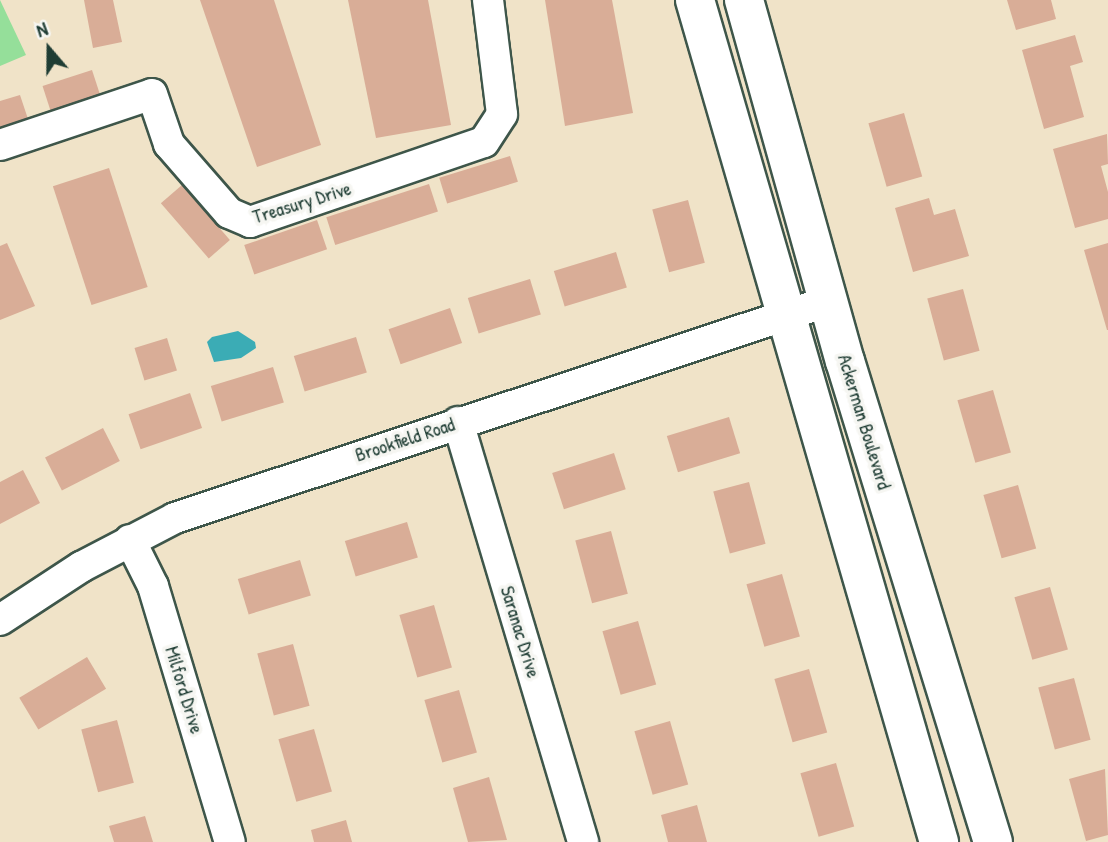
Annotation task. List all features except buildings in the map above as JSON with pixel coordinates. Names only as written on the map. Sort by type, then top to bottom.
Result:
[{"type":"street","name":"Treasury Drive","points":[[0,145],[152,93],[169,144],[229,213],[250,222],[484,142],[495,131],[502,114],[488,0]]},
{"type":"street","points":[[695,0],[939,842]]},
{"type":"street","name":"Ackerman Boulevard","points":[[744,0],[829,301],[993,842]]},
{"type":"street","name":"Brookfield Road","points":[[0,620],[130,540],[188,514],[458,422],[829,301]]},
{"type":"street","name":"Saranac Drive","points":[[458,422],[583,842]]},
{"type":"street","name":"Milford Drive","points":[[130,540],[153,586],[230,842]]},
{"type":"green space","points":[[0,0],[26,55],[0,66]]},
{"type":"water","points":[[238,331],[255,342],[256,348],[241,358],[214,362],[207,342],[212,337]]}]
